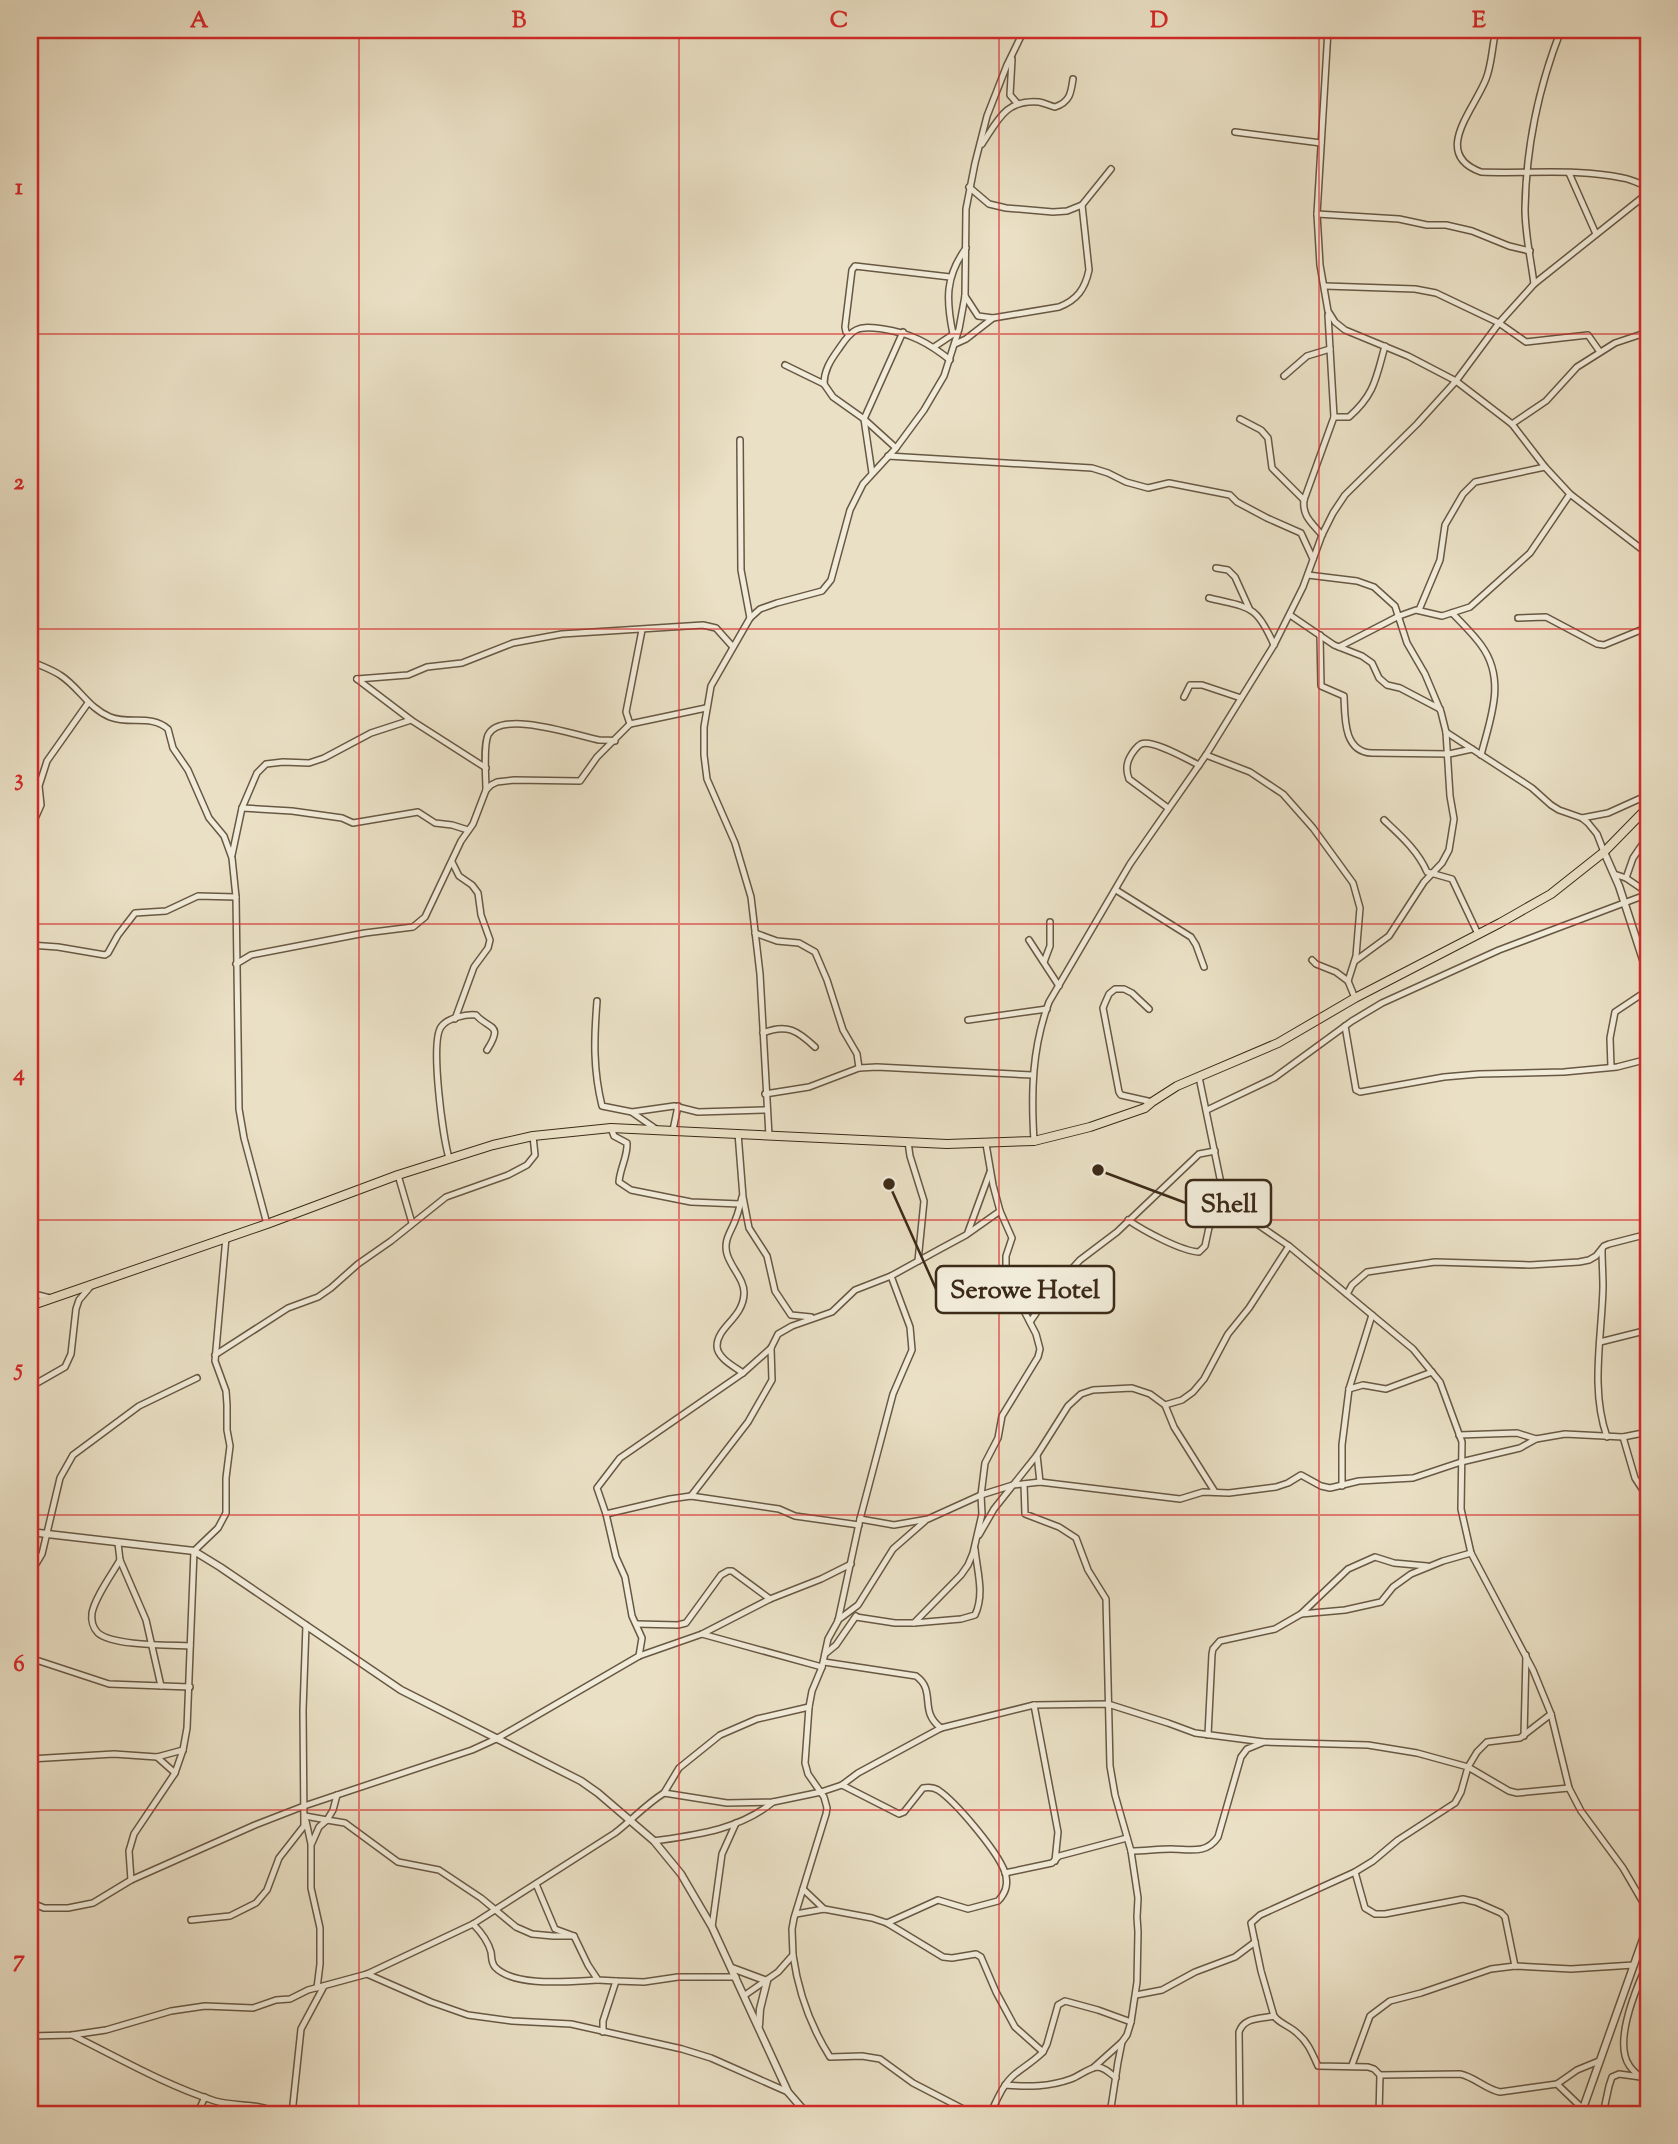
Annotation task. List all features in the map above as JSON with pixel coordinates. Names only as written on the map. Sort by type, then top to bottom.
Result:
[{"type":"main road","points":[[30,1306],[267,1224],[398,1175],[493,1145],[533,1136],[611,1128],[673,1129],[769,1136],[986,1144],[1034,1141],[1115,1119],[1144,1108],[1177,1086],[1278,1042],[1355,998],[1552,894],[1604,852],[1648,807]]},
{"type":"street","points":[[769,1136],[760,974],[751,897],[735,843],[707,779],[704,755],[706,708],[711,686],[750,618],[760,610],[777,603],[821,591],[831,580],[850,510],[863,484],[896,448],[924,410],[944,376],[959,330],[967,285],[966,209],[969,187],[987,116],[1024,30]]},
{"type":"street","points":[[1322,535],[1305,516],[1304,500],[1334,417],[1328,312],[1317,214],[1328,30]]},
{"type":"street","points":[[1496,30],[1489,71],[1457,138],[1457,152],[1462,160],[1469,167],[1481,172],[1569,173],[1625,178],[1648,187]]},
{"type":"street","points":[[1534,284],[1525,210],[1527,174],[1535,117],[1548,62],[1561,30]]},
{"type":"street","points":[[1012,54],[1010,95],[1017,103]]},
{"type":"street","points":[[978,149],[1005,111],[1017,103],[1041,102],[1058,107],[1068,100],[1073,79]]},
{"type":"street","points":[[1235,132],[1321,143]]},
{"type":"street","points":[[969,187],[989,204],[1038,212],[1062,212],[1082,205],[1111,169]]},
{"type":"street","points":[[1569,173],[1596,234]]},
{"type":"street","points":[[1034,1141],[1032,1075],[1036,1045],[1047,1009],[1115,890],[1152,831],[1199,765],[1274,645],[1308,575],[1333,513],[1345,495],[1418,424],[1456,382],[1499,323],[1534,284],[1648,193]]},
{"type":"street","points":[[965,296],[978,316],[993,318],[1059,307],[1078,296],[1087,281],[1089,271],[1082,205]]},
{"type":"street","points":[[1317,214],[1446,225],[1530,251]]},
{"type":"street","points":[[953,334],[948,305],[950,280],[956,262],[966,247]]},
{"type":"street","points":[[849,335],[845,327],[852,270],[855,265],[967,285]]},
{"type":"street","points":[[1325,286],[1415,289],[1436,293],[1499,323],[1522,340],[1529,342],[1588,335],[1601,352]]},
{"type":"street","points":[[1328,312],[1345,330],[1385,346],[1456,382],[1512,425],[1570,494],[1648,554]]},
{"type":"street","points":[[955,344],[993,318]]},
{"type":"street","points":[[824,384],[831,359],[849,335],[861,328],[903,332],[934,346],[950,360]]},
{"type":"street","points":[[934,346],[959,330]]},
{"type":"street","points":[[872,473],[864,419],[903,332]]},
{"type":"street","points":[[1512,425],[1546,401],[1577,367],[1615,343],[1648,332]]},
{"type":"street","points":[[1334,417],[1349,416],[1369,395],[1385,346]]},
{"type":"street","points":[[1284,376],[1307,356],[1330,349]]},
{"type":"street","points":[[785,365],[824,384],[833,397],[864,419],[896,448]]},
{"type":"street","points":[[1240,419],[1261,430],[1268,438],[1272,468],[1304,500]]},
{"type":"street","points":[[740,440],[741,570],[750,618]]},
{"type":"street","points":[[888,456],[1092,468],[1149,488],[1169,484],[1215,491],[1230,495],[1257,513],[1301,533],[1313,559]]},
{"type":"street","points":[[1419,610],[1440,559],[1445,525],[1468,488],[1475,481],[1545,467]]},
{"type":"street","points":[[1339,647],[1399,615],[1419,610],[1438,616],[1469,607],[1531,553],[1570,494]]},
{"type":"street","points":[[1216,568],[1228,570],[1235,577],[1249,608],[1263,622],[1274,645]]},
{"type":"street","points":[[1308,575],[1357,580],[1374,587],[1395,606],[1407,643],[1425,674],[1440,709],[1449,754],[1454,831],[1446,858],[1431,873],[1389,936],[1355,961]]},
{"type":"street","points":[[1209,598],[1249,608]]},
{"type":"street","points":[[1452,613],[1483,647],[1496,683],[1496,695],[1481,755]]},
{"type":"street","points":[[1290,615],[1339,647],[1372,663],[1379,678],[1387,685],[1411,693],[1440,709]]},
{"type":"street","points":[[1517,618],[1546,617],[1597,644],[1604,645],[1648,627]]},
{"type":"street","points":[[486,768],[411,720],[357,679],[408,675],[427,667],[462,663],[513,643],[562,634],[710,626],[722,633],[733,647]]},
{"type":"street","points":[[630,724],[626,712],[642,630]]},
{"type":"street","points":[[1320,635],[1321,685],[1344,696],[1346,729],[1355,747],[1364,753],[1449,754],[1472,749]]},
{"type":"street","points":[[30,661],[61,675],[100,713],[126,722],[146,720],[168,729],[173,748],[188,770],[209,818],[224,836],[232,858],[236,897],[239,1109],[267,1224]]},
{"type":"street","points":[[1184,696],[1190,685],[1198,684],[1241,698]]},
{"type":"street","points":[[30,830],[41,805],[39,786],[47,761],[88,703]]},
{"type":"street","points":[[486,790],[505,780],[580,781],[597,757],[630,724],[706,708]]},
{"type":"street","points":[[232,858],[242,808],[257,773],[266,764],[309,763],[371,733],[411,720]]},
{"type":"street","points":[[236,964],[251,955],[365,933],[413,927],[425,917],[461,841],[475,819],[486,790],[488,736],[493,730],[502,726],[539,725],[600,740],[615,741]]},
{"type":"street","points":[[1446,732],[1559,810],[1582,818],[1601,816],[1648,795]]},
{"type":"street","points":[[1168,808],[1129,779],[1127,763],[1132,753],[1141,744],[1147,744],[1199,765]]},
{"type":"street","points":[[1206,754],[1250,772],[1283,794],[1298,808],[1353,883],[1360,902],[1355,961],[1348,981]]},
{"type":"street","points":[[242,808],[292,811],[342,818],[353,823],[418,812],[435,823],[468,830]]},
{"type":"street","points":[[1582,818],[1597,834],[1614,874],[1648,974]]},
{"type":"street","points":[[1384,820],[1408,842],[1423,861],[1427,872],[1452,879],[1478,934]]},
{"type":"street","points":[[1626,878],[1633,858],[1648,836]]},
{"type":"street","points":[[452,862],[459,876],[478,893],[481,915],[490,940],[488,948],[474,967],[455,1019]]},
{"type":"street","points":[[1614,874],[1626,878],[1648,893]]},
{"type":"street","points":[[1115,890],[1191,937],[1205,967]]},
{"type":"street","points":[[1208,1110],[1274,1078],[1345,1026],[1382,1003],[1465,963],[1648,893]]},
{"type":"street","points":[[30,945],[105,955],[135,913],[166,911],[198,896],[236,897]]},
{"type":"street","points":[[1044,962],[1050,946],[1050,922]]},
{"type":"street","points":[[755,933],[777,941],[799,943],[815,952],[843,1030],[857,1054],[859,1068]]},
{"type":"street","points":[[1029,940],[1059,986]]},
{"type":"street","points":[[1312,960],[1348,981],[1355,998]]},
{"type":"street","points":[[1149,1009],[1124,989],[1115,989],[1109,994],[1103,1008],[1121,1096],[1152,1102]]},
{"type":"street","points":[[1611,1067],[1610,1038],[1615,1012],[1648,990]]},
{"type":"street","points":[[597,1001],[593,1050],[602,1106],[632,1112],[678,1106],[701,1112],[766,1110]]},
{"type":"street","points":[[968,1020],[1047,1009]]},
{"type":"street","points":[[449,1158],[443,1132],[436,1047],[440,1028],[455,1019],[477,1015],[493,1026],[495,1035],[487,1050]]},
{"type":"street","points":[[1345,1026],[1357,1092],[1444,1077],[1550,1074],[1611,1067],[1648,1059]]},
{"type":"street","points":[[763,1033],[794,1030],[815,1047]]},
{"type":"street","points":[[765,1094],[809,1087],[859,1068],[1032,1075]]},
{"type":"street","points":[[1199,1077],[1208,1110],[1223,1193],[1238,1211],[1289,1246],[1413,1349],[1432,1371],[1446,1396],[1462,1442],[1461,1508],[1471,1553],[1541,1687],[1551,1714],[1569,1788],[1581,1811],[1623,1868],[1648,1911]]},
{"type":"street","points":[[673,1129],[678,1106]]},
{"type":"street","points":[[632,1112],[656,1129]]},
{"type":"street","points":[[611,1128],[614,1136],[627,1143],[619,1177],[619,1182],[625,1187],[691,1202],[740,1204]]},
{"type":"street","points":[[738,1133],[743,1197],[749,1228],[767,1256],[775,1291],[791,1315],[814,1318]]},
{"type":"street","points":[[215,1355],[288,1308],[318,1297],[446,1197],[493,1181],[527,1165],[536,1155],[533,1136]]},
{"type":"street","points":[[908,1142],[924,1201],[918,1261]]},
{"type":"street","points":[[914,1623],[968,1565],[983,1510],[981,1495],[985,1463],[998,1437],[1002,1416],[1038,1357],[1039,1345],[1030,1322],[1006,1276],[1006,1256],[1012,1238],[1000,1210],[986,1144]]},
{"type":"street","points":[[1030,1322],[1048,1295],[1080,1261],[1116,1232],[1199,1154],[1215,1151]]},
{"type":"street","points":[[966,1235],[990,1170]]},
{"type":"street","points":[[398,1175],[412,1223]]},
{"type":"street","points":[[1128,1220],[1147,1233],[1196,1253],[1203,1249],[1213,1209],[1223,1193]]},
{"type":"street","points":[[743,1197],[726,1245],[727,1255],[742,1284],[744,1295],[738,1315],[719,1337],[717,1346],[722,1356],[743,1373]]},
{"type":"street","points":[[691,1496],[748,1422],[772,1380],[771,1348],[775,1338],[784,1330],[832,1312],[855,1290],[891,1276],[966,1235],[1000,1210]]},
{"type":"street","points":[[1209,1226],[1238,1211]]},
{"type":"street","points":[[1347,1294],[1352,1285],[1367,1272],[1434,1262],[1530,1265],[1579,1262],[1589,1260],[1609,1244],[1648,1234]]},
{"type":"street","points":[[131,1880],[129,1851],[134,1834],[175,1773],[183,1749],[190,1687],[194,1551],[218,1528],[226,1513],[226,1478],[230,1447],[226,1423],[226,1391],[217,1371],[215,1355],[226,1237]]},
{"type":"street","points":[[1165,1405],[1182,1400],[1204,1379],[1228,1334],[1250,1308],[1289,1246]]},
{"type":"street","points":[[1602,1249],[1600,1406],[1607,1437]]},
{"type":"street","points":[[891,1276],[910,1327],[912,1350],[896,1383],[859,1522],[838,1621],[828,1639],[823,1665],[808,1707],[804,1763],[827,1808],[792,1929],[793,1955],[800,1990],[830,2057],[862,2056],[880,2059],[913,2083],[973,2114]]},
{"type":"street","points":[[30,1387],[65,1367],[71,1354],[76,1309],[79,1300],[91,1286]]},
{"type":"street","points":[[30,1293],[50,1298]]},
{"type":"street","points":[[1020,1302],[1048,1295]]},
{"type":"street","points":[[784,1330],[791,1315]]},
{"type":"street","points":[[1342,1486],[1342,1445],[1349,1389],[1372,1315]]},
{"type":"street","points":[[1600,1342],[1648,1330]]},
{"type":"street","points":[[639,1656],[642,1638],[632,1616],[625,1577],[616,1557],[597,1488],[620,1458],[743,1373],[771,1348]]},
{"type":"street","points":[[1349,1389],[1363,1385],[1382,1390],[1432,1371]]},
{"type":"street","points":[[30,1574],[41,1555],[60,1478],[73,1455],[139,1406],[197,1377]]},
{"type":"street","points":[[977,1538],[994,1509],[1037,1455],[1068,1406],[1081,1394],[1093,1390],[1132,1388],[1150,1394],[1165,1405],[1174,1427],[1215,1492]]},
{"type":"street","points":[[606,1514],[691,1496],[779,1509],[795,1516],[894,1525],[928,1519],[981,1495],[1013,1485],[1040,1482],[1172,1499],[1188,1498],[1203,1492],[1229,1493],[1276,1487],[1301,1475],[1330,1488],[1359,1481],[1413,1478],[1461,1462],[1520,1448],[1536,1439],[1565,1434],[1623,1437],[1648,1432]]},
{"type":"street","points":[[1459,1435],[1517,1433],[1536,1439]]},
{"type":"street","points":[[1623,1437],[1635,1478],[1648,1498]]},
{"type":"street","points":[[1037,1455],[1040,1482]]},
{"type":"street","points":[[1005,2085],[1038,2087],[1073,2078],[1093,2068],[1122,2042],[1131,2022],[1139,1963],[1136,1917],[1138,1898],[1131,1851],[1112,1781],[1106,1599],[1088,1570],[1076,1538],[1059,1527],[1025,1514],[1024,1484]]},
{"type":"street","points":[[838,1621],[858,1605],[893,1549],[928,1519]]},
{"type":"street","points":[[30,1532],[46,1536],[194,1551],[401,1690],[598,1793],[654,1841],[681,1874],[712,1927],[788,2092],[807,2114]]},
{"type":"street","points":[[118,1543],[120,1560],[138,1598],[153,1645],[161,1686]]},
{"type":"street","points":[[856,1616],[895,1623],[914,1623],[961,1619],[975,1615],[981,1592],[975,1546]]},
{"type":"street","points":[[1301,1614],[1345,1610],[1381,1602],[1393,1587],[1411,1574],[1471,1553]]},
{"type":"street","points":[[1208,1735],[1212,1654],[1215,1645],[1220,1641],[1275,1629],[1301,1614],[1348,1569],[1375,1557],[1394,1563],[1429,1567]]},
{"type":"street","points":[[120,1560],[93,1610],[95,1629],[107,1638],[153,1645],[190,1646]]},
{"type":"street","points":[[30,1902],[44,1908],[93,1903],[131,1880],[256,1825],[304,1806],[472,1750],[496,1739],[639,1656],[702,1634],[850,1564]]},
{"type":"street","points":[[636,1624],[686,1623],[721,1575],[727,1571],[732,1571],[770,1600]]},
{"type":"street","points":[[825,1654],[836,1645],[856,1616],[858,1605]]},
{"type":"street","points":[[306,1625],[304,1806],[311,1844],[310,1881],[320,1928],[317,1988]]},
{"type":"street","points":[[702,1634],[823,1665],[916,1676],[926,1687],[931,1720],[941,1728]]},
{"type":"street","points":[[1524,1736],[1526,1656]]},
{"type":"street","points":[[30,1661],[109,1684],[190,1687]]},
{"type":"street","points":[[30,1685],[30,1700]]},
{"type":"street","points":[[1524,1691],[1541,1687]]},
{"type":"street","points":[[664,1793],[727,1803],[773,1802],[842,1785],[858,1773],[941,1728],[1034,1705],[1108,1704],[1190,1732],[1208,1735],[1264,1742],[1368,1745],[1417,1753],[1468,1767],[1517,1793],[1569,1788]]},
{"type":"street","points":[[1034,1705],[1058,1832],[1055,1861]]},
{"type":"street","points":[[30,2036],[72,2035],[116,2028],[190,2008],[220,2005],[253,2008],[368,1974],[473,1924],[631,1821],[648,1803],[664,1793],[679,1769],[720,1735],[757,1719],[808,1707]]},
{"type":"street","points":[[1379,2114],[1380,2076],[1374,2068],[1352,2065],[1318,2066],[1309,2045],[1274,2017],[1251,1926],[1256,1918],[1355,1872],[1455,1803],[1468,1767],[1487,1742],[1524,1736],[1551,1714]]},
{"type":"street","points":[[1131,1851],[1199,1851],[1216,1841],[1241,1756],[1247,1749],[1264,1742]]},
{"type":"street","points":[[30,1759],[114,1754],[157,1757],[183,1749]]},
{"type":"street","points":[[157,1757],[175,1773]]},
{"type":"street","points":[[842,1785],[899,1814],[904,1812],[923,1788],[937,1790],[955,1806],[988,1844],[1005,1873],[1006,1889],[998,1901],[968,1909],[938,1899],[887,1923]]},
{"type":"street","points":[[311,1844],[319,1827],[333,1810],[337,1795]]},
{"type":"street","points":[[654,1841],[702,1834],[736,1823],[773,1802]]},
{"type":"street","points":[[305,1817],[345,1823],[398,1862],[439,1870],[468,1888],[516,1927],[532,1934],[574,1936]]},
{"type":"street","points":[[191,1920],[230,1916],[256,1903],[267,1890],[279,1858],[304,1826],[305,1817]]},
{"type":"street","points":[[712,1927],[722,1854],[736,1823]]},
{"type":"street","points":[[1005,1873],[1036,1867],[1055,1861],[1059,1856],[1127,1838]]},
{"type":"street","points":[[1355,1872],[1364,1908],[1375,1914],[1463,1899],[1501,1913],[1507,1922],[1516,1966]]},
{"type":"street","points":[[536,1884],[555,1929],[574,1936],[598,1980]]},
{"type":"street","points":[[803,1889],[824,1909]]},
{"type":"street","points":[[796,1914],[824,1909],[872,1918],[887,1923],[943,1957],[976,1954],[981,1957],[996,1992],[1016,2027],[1043,2052]]},
{"type":"street","points":[[473,1924],[483,1934],[491,1952],[492,1962],[500,1971],[530,1982],[644,1982],[678,1977],[736,1977]]},
{"type":"street","points":[[1557,2084],[1582,2111],[1648,1925]]},
{"type":"street","points":[[1136,1995],[1162,1990],[1184,1977],[1235,1957],[1255,1941]]},
{"type":"street","points":[[745,1995],[778,1972],[793,1955]]},
{"type":"street","points":[[1645,2078],[1629,2065],[1625,2056],[1624,2031],[1648,1962]]},
{"type":"street","points":[[1352,2065],[1370,2016],[1390,2001],[1491,1969],[1516,1966],[1572,1969],[1634,1965]]},
{"type":"street","points":[[732,1968],[767,1981]]},
{"type":"street","points":[[368,1974],[468,2015],[512,2021],[571,2024],[682,2049],[711,2058],[788,2092]]},
{"type":"street","points":[[603,2032],[603,2021],[616,1981]]},
{"type":"street","points":[[759,2027],[767,1981]]},
{"type":"street","points":[[292,2114],[300,2029],[324,1986]]},
{"type":"street","points":[[990,2114],[1005,2085],[1043,2052],[1061,2002],[1098,2010],[1131,2022]]},
{"type":"street","points":[[1240,2114],[1239,2032],[1246,2021],[1274,2017]]},
{"type":"street","points":[[72,2035],[205,2097],[231,2105],[262,2107],[277,2114]]},
{"type":"street","points":[[1110,2114],[1122,2042]]},
{"type":"street","points":[[1380,2076],[1460,2074],[1500,2092],[1557,2084],[1577,2070],[1599,2061]]},
{"type":"street","points":[[1093,2068],[1105,2069],[1115,2078]]},
{"type":"street","points":[[1603,2114],[1612,2077],[1619,2074],[1645,2078]]},
{"type":"street","points":[[197,2114],[205,2097]]},
{"type":"place","name":"Shell","points":[[1098,1170]]},
{"type":"place","name":"Serowe Hotel","points":[[889,1184]]}]
